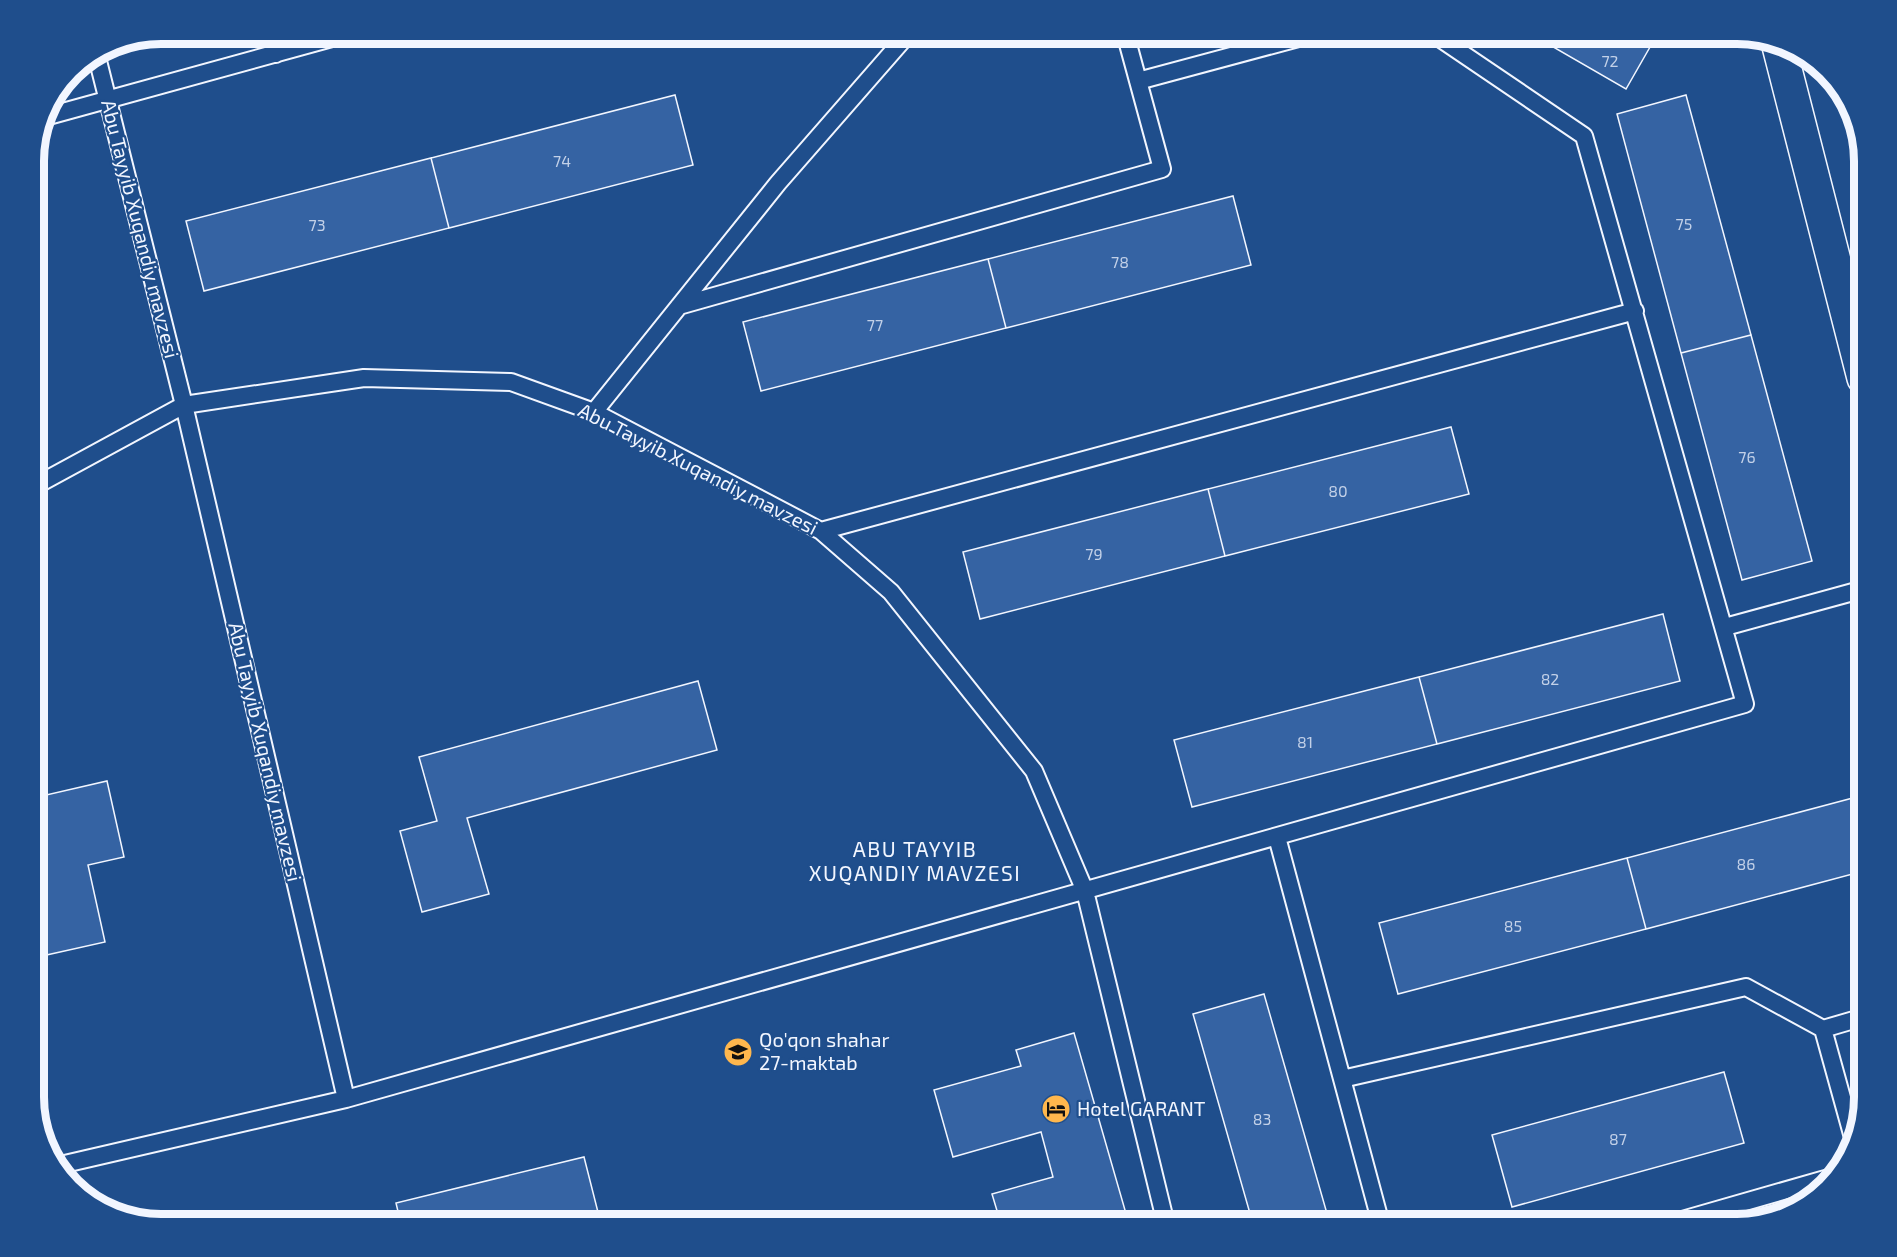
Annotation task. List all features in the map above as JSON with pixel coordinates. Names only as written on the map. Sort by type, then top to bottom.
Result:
[{"type":"street","points":[[1781,53],[1854,339]]},
{"type":"lane","points":[[273,44],[276,54]]},
{"type":"lane","points":[[53,115],[311,44]]},
{"type":"lane","points":[[594,412],[778,183],[899,44]]},
{"type":"lane","points":[[679,306],[1162,169],[1128,44]]},
{"type":"lane","points":[[1138,81],[1276,44]]},
{"type":"lane","points":[[65,1164],[346,1099],[1745,704],[1584,136],[1448,44]]},
{"type":"lane","name":"Abu Tayyib Xuqandiy mavzesi","points":[[98,62],[183,405],[346,1099]]},
{"type":"lane","points":[[822,531],[1635,311]]},
{"type":"lane","name":"Abu Tayyib Xuqandiy mavzesi","points":[[44,482],[183,405],[364,378],[511,382],[594,412],[822,531],[891,592],[1034,771],[1085,891],[1164,1214]]},
{"type":"lane","points":[[1725,627],[1854,592]]},
{"type":"lane","points":[[1277,837],[1378,1214]]},
{"type":"lane","points":[[1342,1079],[1746,987],[1823,1029],[1854,1020]]},
{"type":"lane","points":[[1823,1029],[1850,1127]]},
{"type":"lane","points":[[1703,1214],[1817,1181]]},
{"type":"building","points":[[1548,44],[1652,44],[1626,89]]},
{"type":"building","points":[[675,95],[693,165],[449,228],[431,158]]},
{"type":"building","points":[[1686,95],[1751,335],[1681,353],[1617,114]]},
{"type":"building","points":[[431,158],[449,228],[204,291],[186,221]]},
{"type":"building","points":[[1233,196],[1251,265],[1006,328],[988,259]]},
{"type":"building","points":[[988,259],[1006,328],[761,391],[743,322]]},
{"type":"building","points":[[1751,335],[1812,561],[1742,580],[1681,353]]},
{"type":"building","points":[[1451,427],[1469,494],[1225,556],[1208,489]]},
{"type":"building","points":[[1208,489],[1225,556],[980,619],[963,552]]},
{"type":"building","points":[[1663,614],[1680,681],[1437,744],[1419,677]]},
{"type":"building","points":[[1419,677],[1437,744],[1192,807],[1174,740]]},
{"type":"building","points":[[698,681],[717,750],[467,818],[489,894],[422,912],[400,831],[437,821],[419,757]]},
{"type":"building","points":[[107,781],[124,857],[88,865],[105,942],[44,956],[44,876],[47,875],[44,862],[44,795]]},
{"type":"building","points":[[1854,798],[1854,874],[1646,929],[1627,858]]},
{"type":"building","points":[[1627,858],[1646,929],[1398,994],[1379,923]]},
{"type":"building","points":[[1264,994],[1327,1214],[1250,1214],[1193,1014]]},
{"type":"building","points":[[1074,1033],[1126,1214],[998,1214],[992,1194],[1053,1177],[1041,1132],[953,1157],[934,1090],[1021,1066],[1016,1050]]},
{"type":"building","points":[[1724,1072],[1744,1143],[1512,1207],[1492,1135]]},
{"type":"building","points":[[584,1157],[598,1214],[399,1214],[396,1203]]},
{"type":"place","name":"Qo'qon shahar 27-maktab","points":[[738,1052]]},
{"type":"place","name":"Hotel GARANT","points":[[1056,1109]]},
{"type":"district","name":"ABU TAYYIB XUQANDIY MAVZESI","points":[[915,862]]}]
